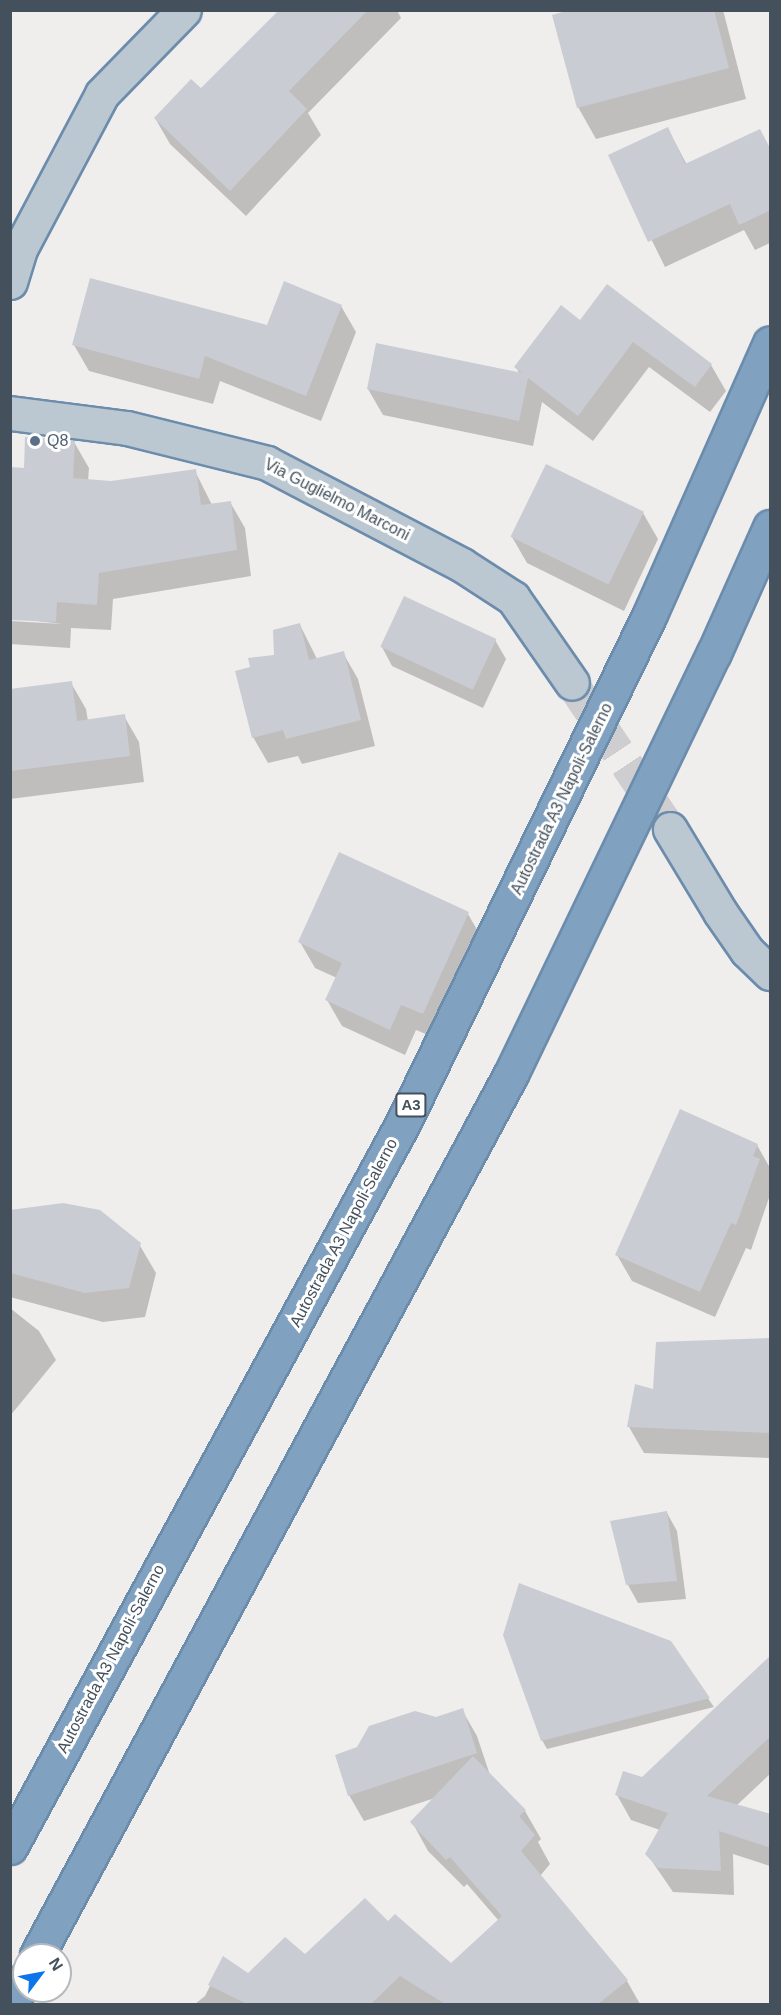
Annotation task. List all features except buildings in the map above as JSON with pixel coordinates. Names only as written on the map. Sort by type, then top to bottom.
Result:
[{"type":"highway","name":"Autostrada A3 Napoli-Salerno","points":[[10,1847],[402,1123],[650,614],[771,343]]},
{"type":"highway","points":[[43,1943],[511,1074],[704,674],[771,527]]},
{"type":"street","points":[[10,282],[20,249],[102,94],[184,10]]},
{"type":"street","name":"Via Guglielmo Marconi","points":[[10,413],[127,428],[267,463],[462,565],[513,598],[572,683]]},
{"type":"street","points":[[670,829],[747,951],[771,973]]},
{"type":"tunnel","points":[[572,683],[670,829]]},
{"type":"place","name":"Q8","points":[[35,441]]}]
